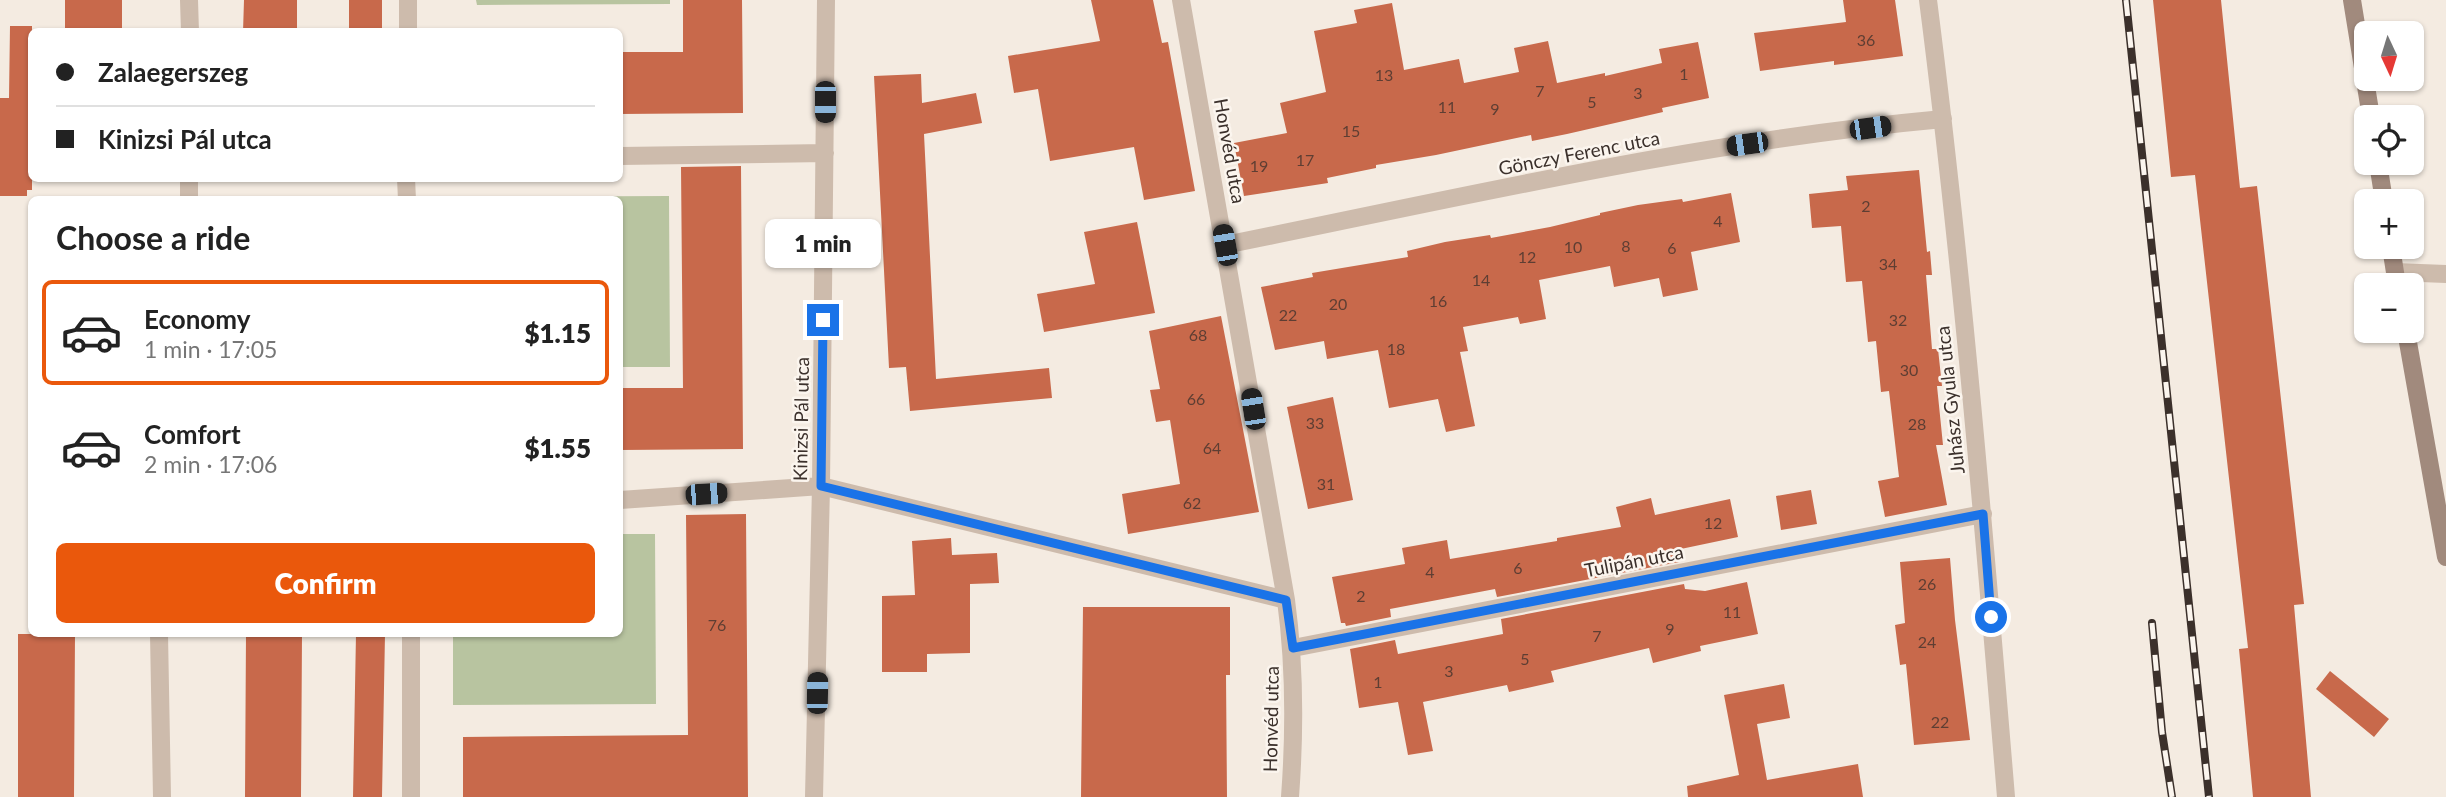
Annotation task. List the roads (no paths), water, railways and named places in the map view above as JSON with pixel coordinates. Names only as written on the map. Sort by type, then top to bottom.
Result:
[{"type":"main road","points":[[2352,0],[2369,105]]},
{"type":"main road","points":[[2408,343],[2446,557]]},
{"type":"street","points":[[189,0],[190,28]]},
{"type":"street","points":[[408,0],[408,28]]},
{"type":"street","name":"Kinizsi Pál utca","points":[[814,797],[821,486],[826,0]]},
{"type":"street","name":"Honvéd utca","points":[[1181,0],[1293,648],[1295,736],[1290,797]]},
{"type":"street","name":"Juhász Gyula utca","points":[[1928,0],[1943,119],[1983,514],[2006,797]]},
{"type":"street","name":"Gönczy Ferenc utca","points":[[1225,245],[1611,166],[1722,148],[1943,119]]},
{"type":"street","points":[[623,156],[825,153]]},
{"type":"street","points":[[2424,276],[2446,274]]},
{"type":"street","points":[[623,500],[821,486],[1286,600]]},
{"type":"street","name":"Tulipán utca","points":[[1293,648],[1983,514]]},
{"type":"street","points":[[159,637],[162,797]]},
{"type":"street","points":[[411,637],[411,797]]},
{"type":"railway","points":[[2126,0],[2209,797]]},
{"type":"railway","points":[[2152,623],[2162,732],[2172,797]]}]
